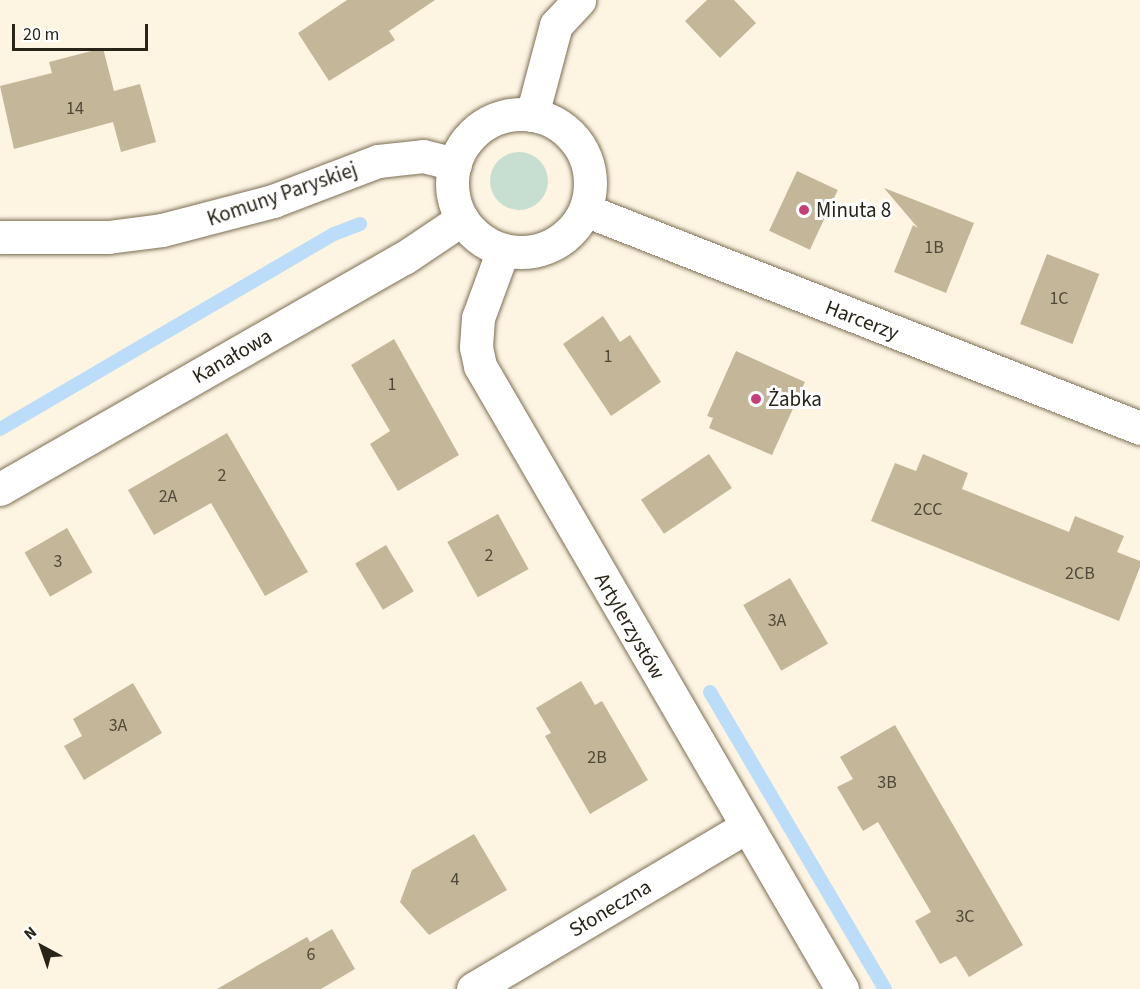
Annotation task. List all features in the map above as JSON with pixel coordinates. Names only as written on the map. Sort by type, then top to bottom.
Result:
[{"type":"street","points":[[532,115],[556,25],[579,0]]},
{"type":"street","points":[[515,114],[532,115],[560,127],[581,148],[590,187],[585,210],[562,239],[544,249],[503,250],[487,244],[462,219],[452,183],[455,164],[465,143],[483,125],[515,114]]},
{"type":"street","name":"Komuny Paryskiej","points":[[0,237],[108,237],[162,230],[273,201],[378,161],[423,156],[455,164]]},
{"type":"street","name":"Harcerzy","points":[[585,210],[1140,428]]},
{"type":"street","name":"Kanałowa","points":[[0,489],[404,258],[462,219]]},
{"type":"street","name":"Artylerzystów","points":[[503,250],[478,318],[476,347],[480,366],[842,989]]},
{"type":"street","name":"Słoneczna","points":[[473,989],[747,826]]},
{"type":"green space","points":[[513,152],[525,152],[540,160],[548,175],[548,187],[540,202],[525,210],[513,210],[498,202],[490,187],[490,175],[498,160]]},
{"type":"building","points":[[347,0],[435,0],[389,31],[395,40],[329,81],[298,33]]},
{"type":"building","points":[[707,0],[734,0],[756,23],[720,58],[685,21]]},
{"type":"building","points":[[103,48],[114,91],[140,84],[156,142],[121,152],[113,122],[14,149],[0,86],[52,73],[49,62]]},
{"type":"building","name":"Minuta 8","points":[[797,171],[838,190],[810,250],[769,231]]},
{"type":"building","points":[[884,188],[974,223],[946,293],[894,272],[913,225],[918,228]]},
{"type":"building","points":[[1047,254],[1099,274],[1072,344],[1020,324]]},
{"type":"building","points":[[603,316],[620,342],[630,335],[661,382],[611,416],[563,344]]},
{"type":"building","points":[[394,339],[459,455],[398,491],[370,444],[390,431],[351,365]]},
{"type":"building","name":"Żabka","points":[[736,351],[805,382],[772,455],[709,428],[713,418],[707,416]]},
{"type":"building","points":[[227,433],[308,572],[265,596],[211,503],[154,535],[128,490]]},
{"type":"building","points":[[709,454],[732,488],[664,534],[641,500]]},
{"type":"building","points":[[923,454],[968,473],[962,489],[1069,532],[1075,516],[1124,536],[1117,552],[1140,561],[1140,567],[1119,621],[871,521],[895,463],[916,471]]},
{"type":"building","points":[[498,514],[529,569],[478,597],[447,542]]},
{"type":"building","points":[[67,528],[92,572],[50,597],[25,552]]},
{"type":"building","points":[[386,545],[414,591],[383,610],[355,564]]},
{"type":"building","points":[[790,578],[828,644],[781,671],[743,605]]},
{"type":"building","points":[[581,681],[595,705],[602,701],[648,780],[590,814],[545,736],[551,733],[536,708]]},
{"type":"building","points":[[133,683],[162,733],[84,780],[64,746],[82,736],[73,719]]},
{"type":"building","points":[[895,725],[1023,945],[969,977],[956,956],[940,964],[915,921],[931,912],[878,822],[863,831],[837,787],[853,779],[840,757]]},
{"type":"building","points":[[474,834],[507,890],[429,935],[400,902],[412,870]]},
{"type":"building","points":[[332,929],[355,969],[321,989],[217,989],[307,937],[310,942]]},
{"type":"waterway","points":[[0,429],[334,234],[360,224]]},
{"type":"waterway","points":[[710,692],[885,989]]},
{"type":"place","name":"Minuta 8","points":[[804,210]]},
{"type":"place","name":"Żabka","points":[[756,399]]}]
